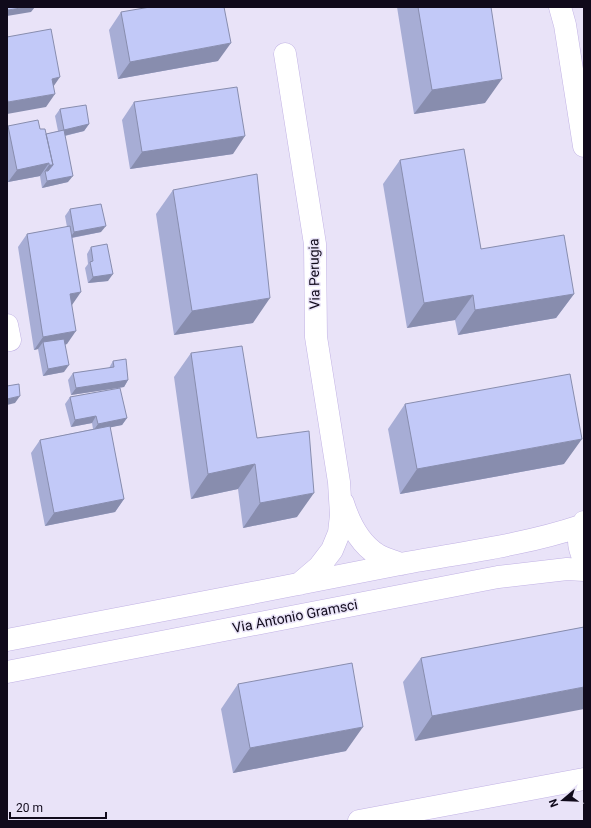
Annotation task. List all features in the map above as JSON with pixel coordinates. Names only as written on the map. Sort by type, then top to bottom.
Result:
[{"type":"street","points":[[560,7],[565,25],[584,146]]},
{"type":"street","name":"Via Perugia","points":[[285,54],[315,244],[316,337],[340,495],[341,515],[339,533],[332,550],[319,567],[298,585]]},
{"type":"street","name":"Via Perugia","points":[[340,495],[346,514],[365,545],[378,555],[401,564]]},
{"type":"street","points":[[7,640],[401,564],[492,548],[558,534],[583,524]]},
{"type":"street","points":[[583,524],[579,537],[579,548],[584,559]]},
{"type":"street","name":"Via Antonio Gramsci","points":[[7,672],[498,577],[566,569],[584,570]]},
{"type":"street","points":[[359,821],[584,779]]},
{"type":"building","points":[[7,7],[27,7],[8,10]]},
{"type":"building","points":[[150,7],[224,7],[231,43],[130,62],[121,12]]},
{"type":"building","points":[[418,7],[491,7],[502,79],[432,90]]},
{"type":"building","points":[[51,29],[60,77],[52,79],[55,94],[8,102],[7,37]]},
{"type":"building","points":[[237,87],[245,136],[142,152],[134,102]]},
{"type":"building","points":[[86,105],[89,124],[64,130],[60,109]]},
{"type":"building","points":[[38,120],[40,129],[45,129],[53,165],[49,165],[49,163],[17,170],[8,126]]},
{"type":"building","points":[[64,130],[73,176],[47,181],[45,171],[48,171],[53,165],[46,134]]},
{"type":"building","points":[[464,149],[481,249],[564,235],[574,294],[475,310],[473,295],[424,303],[400,160]]},
{"type":"building","points":[[257,174],[270,298],[192,311],[173,190]]},
{"type":"building","points":[[101,204],[106,226],[74,232],[70,209]]},
{"type":"building","points":[[70,226],[81,292],[70,294],[76,331],[43,337],[27,234]]},
{"type":"building","points":[[107,244],[113,274],[93,277],[90,262],[93,261],[91,247]]},
{"type":"building","points":[[64,339],[69,365],[48,369],[43,342]]},
{"type":"building","points":[[242,346],[257,438],[309,431],[314,493],[260,503],[255,464],[208,474],[191,353]]},
{"type":"building","points":[[126,359],[128,380],[76,388],[73,373],[114,367],[113,361]]},
{"type":"building","points":[[570,374],[582,439],[417,469],[405,404]]},
{"type":"building","points":[[19,384],[20,396],[7,399],[7,386]]},
{"type":"building","points":[[120,388],[127,418],[98,424],[96,416],[75,420],[70,397]]},
{"type":"building","points":[[110,426],[124,499],[54,513],[40,440]]},
{"type":"building","points":[[584,627],[584,687],[432,716],[421,658]]},
{"type":"building","points":[[352,663],[363,727],[250,748],[238,684]]}]
